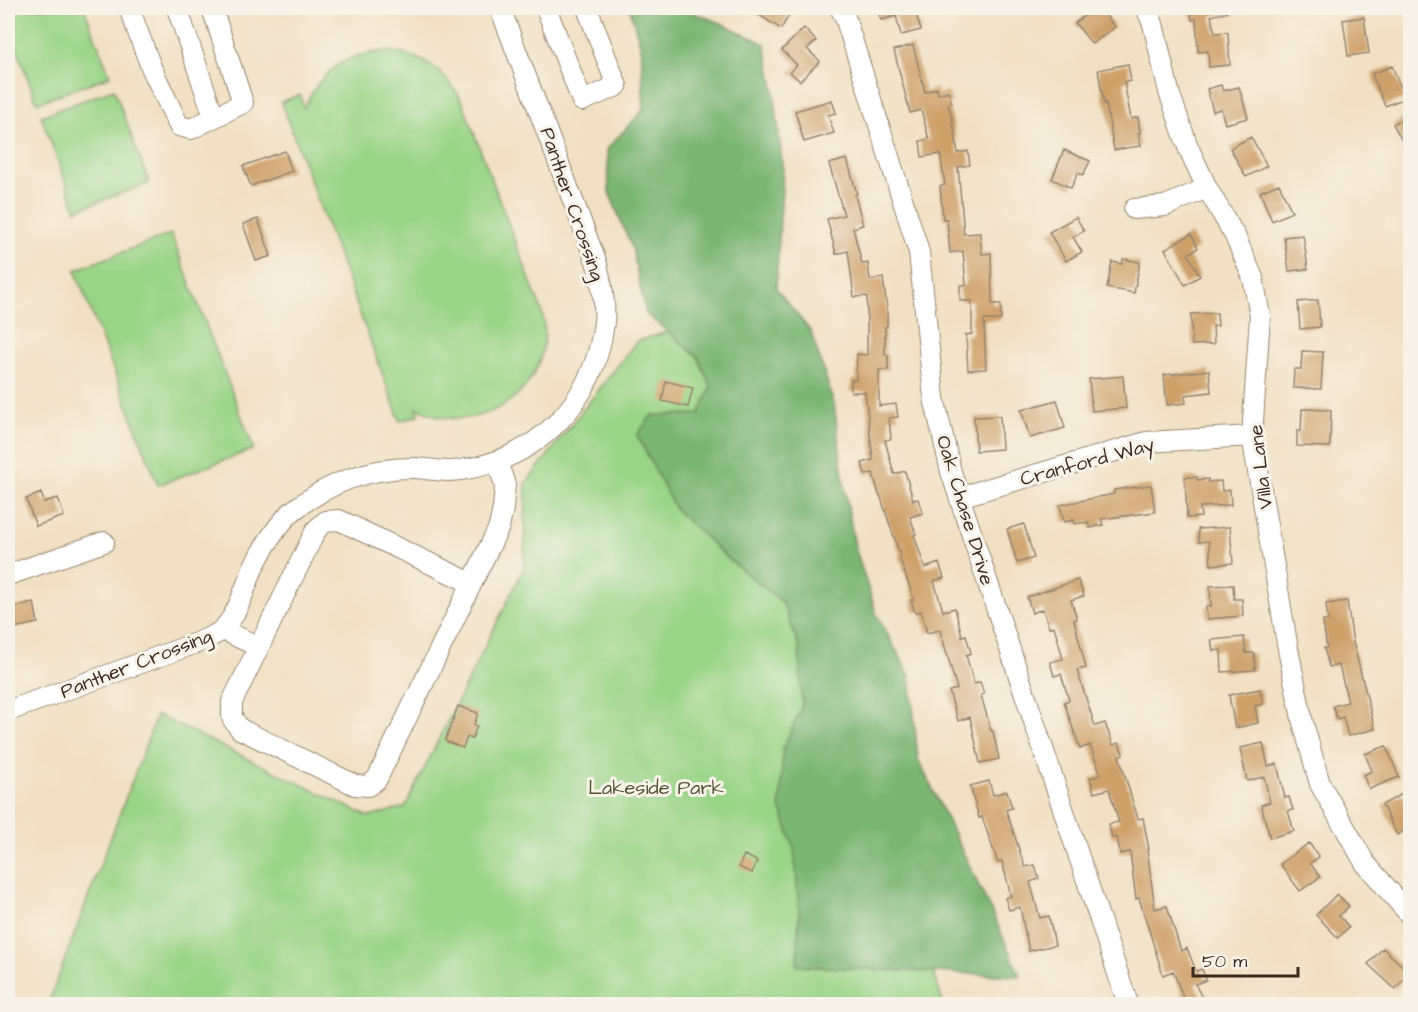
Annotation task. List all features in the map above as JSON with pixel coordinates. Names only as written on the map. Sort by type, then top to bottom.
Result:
[{"type":"street","points":[[129,8],[151,68],[179,126],[191,129],[243,103],[212,8]]},
{"type":"street","points":[[177,8],[214,117]]},
{"type":"street","name":"Panther Crossing","points":[[8,711],[199,642],[223,630],[239,605],[255,565],[267,543],[292,511],[340,481],[366,472],[418,468],[459,471],[497,461],[535,442],[568,412],[592,371],[599,347],[604,320],[603,291],[597,264],[500,8]]},
{"type":"street","points":[[546,8],[582,101],[618,86],[587,8]]},
{"type":"street","name":"Oak Chase Drive","points":[[840,8],[918,252],[934,398],[944,443],[1128,1005]]},
{"type":"street","name":"Villa Lane","points":[[1146,8],[1153,24],[1169,92],[1188,147],[1235,236],[1253,278],[1260,316],[1252,436],[1288,649],[1302,719],[1320,784],[1365,863],[1410,915]]},
{"type":"street","points":[[1134,209],[1165,206],[1208,188]]},
{"type":"street","name":"Cranford Way","points":[[960,497],[1146,442],[1252,436]]},
{"type":"street","points":[[471,583],[339,520],[326,521],[316,530],[232,702],[232,718],[240,729],[356,785],[368,786],[377,779],[499,527],[505,485],[497,461]]},
{"type":"street","points":[[8,574],[104,542]]},
{"type":"street","points":[[223,630],[259,647]]},
{"type":"green space","points":[[8,8],[84,8],[110,76],[37,103],[8,26]]},
{"type":"green space","points":[[680,8],[721,23],[765,44],[773,81],[783,170],[776,288],[811,332],[834,403],[855,547],[876,613],[910,676],[918,759],[1020,976],[797,966],[799,911],[794,848],[780,807],[783,749],[802,706],[799,646],[782,602],[727,558],[675,509],[637,435],[652,415],[699,414],[711,387],[698,357],[646,314],[632,248],[609,192],[607,149],[644,109],[641,48],[630,9]]},
{"type":"green space","points":[[390,51],[414,57],[432,66],[448,81],[462,101],[542,312],[545,339],[537,368],[526,385],[512,399],[495,410],[476,416],[457,418],[437,416],[417,408],[419,415],[400,421],[281,102],[300,95],[304,108],[319,82],[338,65],[361,55]]},
{"type":"green space","points":[[114,89],[149,183],[76,210],[41,116]]},
{"type":"green space","points":[[171,234],[254,449],[158,485],[75,270]]},
{"type":"green space","name":"Lakeside Park","points":[[743,310],[943,1004],[48,1004],[157,715],[369,817],[405,807],[524,568],[526,483],[637,341]]},
{"type":"building","points":[[748,8],[784,8],[791,12],[781,29]]},
{"type":"building","points":[[877,8],[914,8],[921,30],[901,35],[896,16],[881,20]]},
{"type":"building","points":[[1095,8],[1100,8],[1115,27],[1092,44],[1075,23]]},
{"type":"building","points":[[1190,8],[1226,8],[1227,12],[1211,16],[1215,33],[1228,32],[1230,65],[1209,67],[1208,51],[1198,52],[1196,19],[1192,20]]},
{"type":"building","points":[[1364,17],[1369,53],[1348,56],[1343,20]]},
{"type":"building","points":[[804,28],[816,41],[807,49],[820,61],[800,81],[790,72],[797,65],[782,50]]},
{"type":"building","points":[[913,45],[925,92],[937,88],[938,94],[948,91],[952,103],[948,104],[958,153],[968,151],[970,165],[958,167],[964,234],[980,233],[982,254],[991,253],[992,304],[1001,304],[1001,320],[984,320],[986,369],[968,370],[966,335],[972,334],[972,301],[960,301],[960,285],[966,285],[963,251],[950,253],[947,219],[943,219],[940,186],[945,185],[940,154],[922,157],[920,141],[929,139],[921,110],[910,113],[894,50]]},
{"type":"building","points":[[1128,64],[1131,81],[1124,82],[1131,119],[1138,117],[1141,146],[1114,150],[1098,70]]},
{"type":"building","points":[[1392,66],[1405,98],[1385,106],[1372,74]]},
{"type":"building","points":[[1221,85],[1223,91],[1239,87],[1248,118],[1225,124],[1221,109],[1213,111],[1207,89]]},
{"type":"building","points":[[832,100],[836,113],[828,115],[834,133],[804,142],[795,111]]},
{"type":"building","points":[[1410,115],[1410,155],[1393,124]]},
{"type":"building","points":[[1251,137],[1267,166],[1246,177],[1230,148]]},
{"type":"building","points":[[1064,150],[1090,161],[1083,175],[1078,173],[1071,188],[1052,179]]},
{"type":"building","points":[[285,151],[292,171],[251,186],[243,166]]},
{"type":"building","points":[[847,159],[863,225],[853,228],[862,264],[868,263],[870,280],[883,278],[887,308],[885,355],[888,355],[888,370],[879,370],[879,406],[896,404],[898,417],[889,418],[891,439],[885,440],[894,474],[905,471],[913,500],[918,499],[923,513],[910,517],[916,534],[914,535],[925,568],[939,563],[944,578],[934,581],[943,611],[955,608],[962,636],[966,635],[971,653],[966,655],[974,684],[980,682],[984,694],[981,695],[991,731],[993,731],[999,759],[980,763],[970,717],[958,721],[949,691],[957,689],[940,630],[927,633],[921,611],[915,613],[911,600],[914,600],[873,473],[865,475],[862,463],[873,460],[865,392],[851,392],[851,380],[856,380],[857,354],[867,355],[867,296],[854,297],[848,251],[836,254],[827,219],[844,215],[829,164]]},
{"type":"building","points":[[1279,184],[1292,212],[1272,221],[1260,192]]},
{"type":"building","points":[[1076,217],[1084,231],[1073,237],[1082,252],[1066,261],[1049,232]]},
{"type":"building","points":[[258,219],[271,256],[256,261],[243,224]]},
{"type":"building","points":[[1191,234],[1198,248],[1188,254],[1200,276],[1185,285],[1165,249]]},
{"type":"building","points":[[1303,235],[1308,269],[1289,271],[1284,237]]},
{"type":"building","points":[[1123,259],[1140,262],[1134,293],[1107,288],[1112,262],[1122,264]]},
{"type":"building","points":[[1318,300],[1320,327],[1300,329],[1298,302]]},
{"type":"building","points":[[1217,313],[1218,326],[1213,326],[1214,344],[1192,345],[1191,314]]},
{"type":"building","points":[[1302,351],[1323,352],[1321,389],[1293,388],[1294,369],[1301,369]]},
{"type":"building","points":[[1209,370],[1211,392],[1185,395],[1186,403],[1167,405],[1164,375]]},
{"type":"building","points":[[1123,376],[1126,408],[1092,411],[1089,379]]},
{"type":"building","points":[[666,381],[693,388],[688,407],[662,401]]},
{"type":"building","points":[[1057,400],[1065,428],[1030,438],[1021,410]]},
{"type":"building","points":[[1302,409],[1331,410],[1330,447],[1297,446],[1297,431],[1301,431]]},
{"type":"building","points":[[1000,416],[1002,449],[976,451],[974,417]]},
{"type":"building","points":[[1185,477],[1197,477],[1197,480],[1208,479],[1208,482],[1221,481],[1222,491],[1230,490],[1231,505],[1200,507],[1201,517],[1187,518]]},
{"type":"building","points":[[1151,485],[1155,512],[1101,519],[1103,525],[1090,528],[1088,522],[1075,524],[1074,520],[1064,522],[1060,505],[1114,494],[1114,490]]},
{"type":"building","points":[[41,493],[44,502],[58,498],[64,516],[36,526],[26,499]]},
{"type":"building","points":[[1024,524],[1034,558],[1017,563],[1007,529]]},
{"type":"building","points":[[1230,527],[1233,563],[1211,565],[1209,541],[1199,542],[1198,529]]},
{"type":"building","points":[[1078,580],[1084,596],[1071,600],[1086,668],[1077,670],[1095,726],[1105,723],[1113,745],[1119,743],[1123,754],[1119,756],[1138,819],[1143,818],[1149,849],[1147,849],[1155,909],[1167,906],[1181,951],[1187,948],[1196,971],[1202,969],[1206,980],[1195,984],[1206,1005],[1186,1005],[1173,971],[1163,975],[1139,898],[1136,899],[1130,852],[1120,854],[1117,837],[1112,838],[1109,824],[1119,822],[1109,789],[1094,793],[1090,778],[1101,775],[1090,745],[1080,749],[1064,702],[1069,700],[1061,674],[1054,676],[1050,662],[1063,659],[1054,626],[1049,628],[1043,609],[1032,613],[1027,597]]},
{"type":"building","points":[[1233,585],[1234,599],[1242,599],[1243,616],[1207,619],[1206,606],[1211,606],[1210,586]]},
{"type":"building","points":[[1347,601],[1353,642],[1375,729],[1348,736],[1343,717],[1337,719],[1333,706],[1348,702],[1339,665],[1329,667],[1324,648],[1327,648],[1323,621],[1328,621],[1326,604]]},
{"type":"building","points":[[34,603],[38,623],[8,629],[8,608]]},
{"type":"building","points":[[1244,637],[1246,653],[1254,653],[1255,670],[1222,672],[1221,650],[1213,651],[1211,640]]},
{"type":"building","points":[[1260,689],[1263,704],[1255,706],[1258,723],[1235,728],[1229,695]]},
{"type":"building","points":[[458,706],[478,713],[474,725],[477,726],[472,739],[467,737],[463,748],[445,741]]},
{"type":"building","points":[[1263,743],[1268,766],[1277,764],[1285,798],[1289,797],[1293,810],[1288,811],[1294,831],[1270,838],[1261,805],[1270,802],[1264,777],[1247,781],[1240,748]]},
{"type":"building","points":[[1386,746],[1399,777],[1369,789],[1363,775],[1372,771],[1365,754]]},
{"type":"building","points":[[989,781],[993,795],[1007,791],[1012,808],[1006,810],[1025,867],[1035,865],[1039,879],[1030,882],[1040,918],[1049,916],[1055,945],[1029,951],[1020,907],[1009,910],[1005,898],[1011,896],[1002,861],[998,863],[982,817],[979,818],[970,786]]},
{"type":"building","points":[[1402,794],[1410,810],[1410,828],[1397,835],[1382,805]]},
{"type":"building","points":[[1309,843],[1319,857],[1310,863],[1320,877],[1300,891],[1280,864]]},
{"type":"building","points":[[744,855],[757,861],[752,873],[739,867]]},
{"type":"building","points":[[1337,894],[1349,906],[1339,916],[1349,927],[1338,938],[1316,915]]},
{"type":"building","points":[[1383,948],[1410,973],[1395,989],[1368,964]]}]
